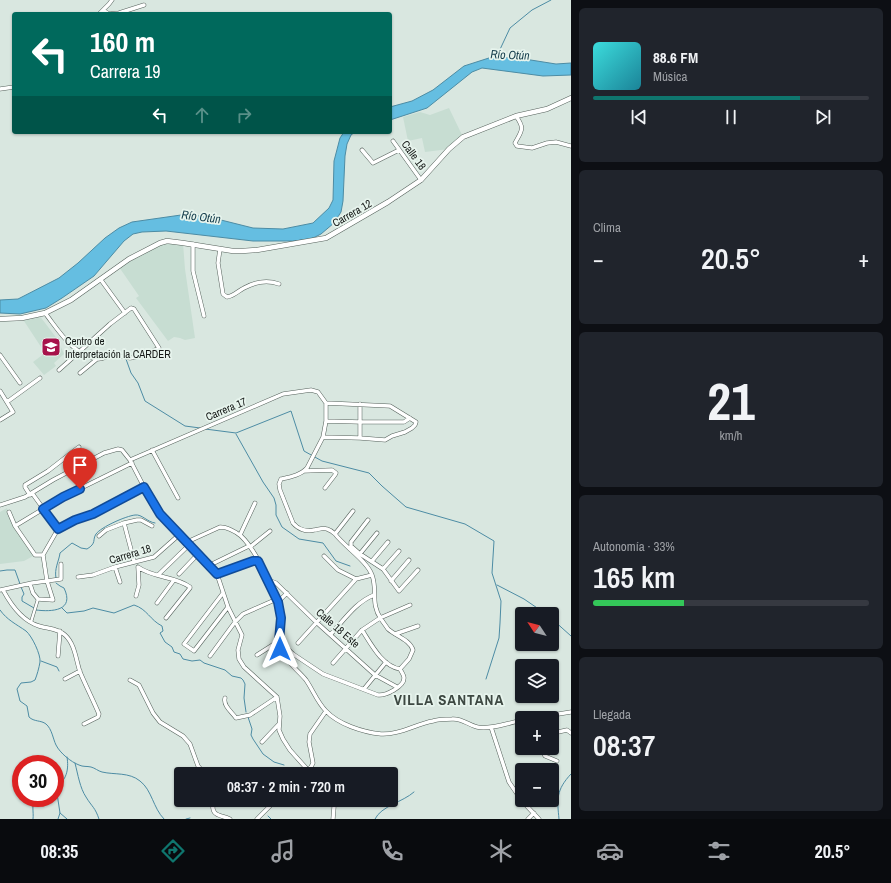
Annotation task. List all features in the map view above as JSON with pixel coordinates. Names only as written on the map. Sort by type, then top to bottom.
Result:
[{"type":"street","points":[[106,12],[103,10],[112,0]]},
{"type":"street","points":[[125,12],[144,5]]},
{"type":"street","points":[[0,89],[12,87]]},
{"type":"street","name":"Carrera 12","points":[[0,319],[22,318],[45,313],[71,300],[143,251],[167,241],[233,251],[257,250],[326,238],[388,202],[421,180],[449,149],[463,137],[516,116],[547,109],[571,98]]},
{"type":"street","points":[[516,116],[521,123],[522,129],[515,143],[517,146],[532,148],[547,143],[556,142],[571,146]]},
{"type":"street","name":"Calle 18","points":[[393,141],[421,180]]},
{"type":"street","points":[[362,150],[373,164],[399,150]]},
{"type":"street","points":[[193,244],[193,271],[204,316]]},
{"type":"street","points":[[220,249],[218,263],[223,294],[225,296],[232,296],[244,288],[257,283],[271,281],[279,284]]},
{"type":"street","points":[[101,280],[124,313]]},
{"type":"street","points":[[45,313],[67,342],[79,351],[97,359],[105,358],[111,355],[132,358],[159,348],[133,308],[124,313],[79,351],[59,370]]},
{"type":"street","points":[[0,355],[20,383]]},
{"type":"street","points":[[80,373],[97,359]]},
{"type":"street","points":[[7,402],[40,378]]},
{"type":"street","name":"Carrera 17","points":[[15,526],[63,497],[152,450],[283,394],[311,390],[318,392],[326,403]]},
{"type":"street","points":[[0,392],[13,412],[0,420]]},
{"type":"street","points":[[304,471],[323,438],[326,421],[326,403],[390,406],[399,413],[414,420],[415,425],[405,432],[385,440],[323,438]]},
{"type":"street","points":[[360,404],[360,438]]},
{"type":"street","points":[[326,421],[404,422],[410,418]]},
{"type":"street","points":[[58,529],[25,487],[29,482],[48,471],[79,446]]},
{"type":"street","points":[[0,505],[31,494],[104,453],[118,449],[125,452],[160,514],[217,574],[228,607],[242,635],[238,650],[239,659],[244,667],[277,697],[280,716],[279,730],[283,739],[302,767]]},
{"type":"street","points":[[152,450],[178,498]]},
{"type":"street","points":[[325,488],[336,473],[332,470],[304,471],[291,477],[281,479],[278,484],[293,523],[302,529],[313,531],[326,529],[335,534],[359,556],[372,561],[383,569],[398,591],[418,570]]},
{"type":"street","points":[[30,584],[33,593],[38,599],[53,600],[47,581],[43,556],[58,529],[75,520],[93,514],[144,487]]},
{"type":"street","points":[[240,535],[255,503]]},
{"type":"street","points":[[335,534],[353,511]]},
{"type":"street","points":[[9,512],[15,526],[34,555],[43,556]]},
{"type":"street","points":[[99,536],[106,530],[124,523],[141,520],[152,526]]},
{"type":"street","points":[[368,520],[350,544],[372,575],[374,607],[380,618],[388,629],[412,646],[414,650],[409,659],[400,669]]},
{"type":"street","points":[[124,523],[134,562]]},
{"type":"street","points":[[158,575],[188,543],[220,527],[225,527],[240,535],[250,546],[278,601],[281,618],[279,641],[280,649],[306,680],[326,711],[341,722],[381,734],[404,731],[434,720],[463,720],[478,727],[490,727],[515,722]]},
{"type":"street","points":[[208,566],[250,546],[270,531]]},
{"type":"street","points":[[359,556],[377,533]]},
{"type":"street","name":"Carrera 18","points":[[78,577],[93,575],[115,567],[156,556],[180,534]]},
{"type":"street","points":[[372,561],[388,542]]},
{"type":"street","points":[[383,569],[398,551]]},
{"type":"street","points":[[179,574],[198,554]]},
{"type":"street","points":[[324,556],[338,570],[356,579]]},
{"type":"street","points":[[391,581],[409,560]]},
{"type":"street","points":[[217,574],[253,561],[258,561]]},
{"type":"street","points":[[61,564],[61,579],[1,590],[21,616],[31,623],[60,631],[69,640],[80,671],[99,714],[96,719],[84,724]]},
{"type":"street","points":[[115,567],[120,582]]},
{"type":"street","points":[[136,596],[139,585],[138,568],[188,586],[190,588],[166,618]]},
{"type":"street","points":[[298,643],[356,579],[372,575]]},
{"type":"street","points":[[157,603],[174,580]]},
{"type":"street","name":"Calle 18 Este","points":[[268,580],[276,583],[316,622],[376,674],[397,687]]},
{"type":"street","points":[[223,593],[184,643],[194,651],[228,607]]},
{"type":"street","points":[[210,656],[235,622],[243,614],[278,601],[287,593]]},
{"type":"street","points":[[331,634],[365,598],[374,595]]},
{"type":"street","points":[[31,623],[38,599]]},
{"type":"street","points":[[333,663],[362,630],[380,618],[410,605]]},
{"type":"street","points":[[395,634],[418,626]]},
{"type":"street","points":[[279,641],[293,654],[323,674],[383,696],[397,687],[404,677],[400,669],[386,662],[373,648],[362,630]]},
{"type":"street","points":[[58,656],[60,631]]},
{"type":"street","points":[[257,654],[279,641]]},
{"type":"street","points":[[364,689],[386,662]]},
{"type":"street","points":[[65,679],[80,671]]},
{"type":"street","points":[[130,680],[140,685],[152,713],[160,722],[183,736],[190,744],[199,767]]},
{"type":"street","points":[[225,698],[224,702],[236,718],[250,715],[277,697]]},
{"type":"street","points":[[311,767],[313,763],[309,742],[310,734],[326,711]]},
{"type":"street","points":[[559,714],[571,712]]},
{"type":"street","points":[[262,742],[279,724]]},
{"type":"street","points":[[490,727],[509,782],[522,800],[539,819]]},
{"type":"street","points":[[559,732],[567,730],[571,733]]},
{"type":"street","points":[[544,755],[557,761]]},
{"type":"street","points":[[213,807],[214,813],[230,819]]},
{"type":"street","points":[[257,819],[269,807]]},
{"type":"street","points":[[333,819],[334,807]]},
{"type":"street","points":[[528,819],[534,813]]},
{"type":"shaded area","points":[[449,108],[463,137],[449,149],[425,152],[422,138],[408,141],[403,117],[420,112],[430,115]]},
{"type":"shaded area","points":[[160,243],[183,243],[185,269],[195,338],[185,340],[174,337],[168,341],[136,298],[139,296],[119,267]]},
{"type":"shaded area","name":"Centro de Interpretación la CARDER","points":[[39,315],[58,340],[64,354],[54,363],[56,366],[44,375],[33,362],[45,353],[22,318]]},
{"type":"shaded area","points":[[7,508],[15,526],[35,555],[24,561],[0,564],[0,512]]},
{"type":"water","name":"Río Otún","points":[[492,57],[518,58],[556,64],[571,63],[571,75],[543,76],[482,68],[472,72],[427,108],[392,119],[392,106],[412,101],[433,90],[464,66]]},
{"type":"water","name":"Río Otún","points":[[343,134],[352,134],[347,144],[345,156],[343,201],[341,212],[334,223],[321,234],[311,239],[294,241],[253,241],[166,231],[133,234],[124,241],[94,276],[46,308],[20,314],[0,313],[0,300],[18,299],[59,278],[105,238],[119,228],[132,222],[188,214],[253,228],[283,229],[313,223],[329,208],[333,200],[334,161],[340,138]]},
{"type":"waterway","points":[[496,58],[510,28],[532,10],[551,0]]},
{"type":"waterway","points":[[126,359],[131,373],[138,383],[145,401],[185,426],[200,428]]},
{"type":"waterway","points":[[205,429],[236,433],[291,411],[304,451],[322,461],[369,473],[406,507],[465,524],[494,541],[492,573],[501,601],[500,623],[499,638],[486,679]]},
{"type":"waterway","points":[[236,434],[263,482],[274,498],[276,515],[282,527],[299,539],[323,543],[336,561],[350,566]]},
{"type":"waterway","points":[[56,578],[56,568],[60,553],[72,543],[81,548],[87,549],[92,545],[95,536],[99,531],[126,517],[138,515],[155,523]]},
{"type":"waterway","points":[[0,571],[15,570],[20,584]]},
{"type":"waterway","points":[[36,610],[49,611],[64,606],[67,601],[67,596],[64,588],[56,583]]},
{"type":"waterway","points":[[497,585],[536,607]]},
{"type":"waterway","points":[[21,587],[24,594],[22,601],[34,608]]},
{"type":"waterway","points":[[62,608],[67,613],[84,611],[93,608],[114,613],[134,605],[138,607],[162,626],[163,631],[160,633],[165,642],[172,647],[174,652],[180,654],[183,659],[192,661],[200,660],[204,663],[225,670],[232,676],[241,678],[245,684],[244,698],[246,712]]},
{"type":"waterway","points":[[0,610],[9,619],[28,633],[38,650],[40,662],[35,680],[21,683],[17,689],[20,701],[27,706],[29,717],[48,726],[58,748],[73,762],[80,766],[92,767],[102,772],[131,776],[140,781],[147,789],[157,810],[164,819]]},
{"type":"waterway","points":[[559,625],[571,636]]},
{"type":"waterway","points":[[41,661],[57,667],[59,671]]},
{"type":"waterway","points":[[248,717],[252,729],[251,735],[263,754],[274,762],[284,765]]},
{"type":"waterway","points":[[64,779],[68,766],[67,757]]},
{"type":"waterway","points":[[75,763],[82,790],[95,809],[99,819]]},
{"type":"waterway","points":[[559,819],[558,800],[560,790],[571,774]]},
{"type":"waterway","points":[[375,819],[387,807],[404,799],[414,792]]},
{"type":"waterway","points":[[33,807],[33,819]]},
{"type":"waterway","points":[[58,819],[60,813],[59,807]]},
{"type":"waterway","points":[[60,813],[67,819]]},
{"type":"waterway","points":[[268,816],[271,819]]},
{"type":"waterway","points":[[186,819],[190,818]]},
{"type":"place","name":"Centro de Interpretación la CARDER","points":[[51,347]]},
{"type":"district","name":"VILLA SANTANA","points":[[449,700]]},
{"type":"route","points":[[80,489],[43,509],[58,529],[75,520],[93,514],[144,487],[165,520],[217,574],[255,560],[258,561],[261,564],[278,602],[281,618],[279,641],[280,649]]}]
